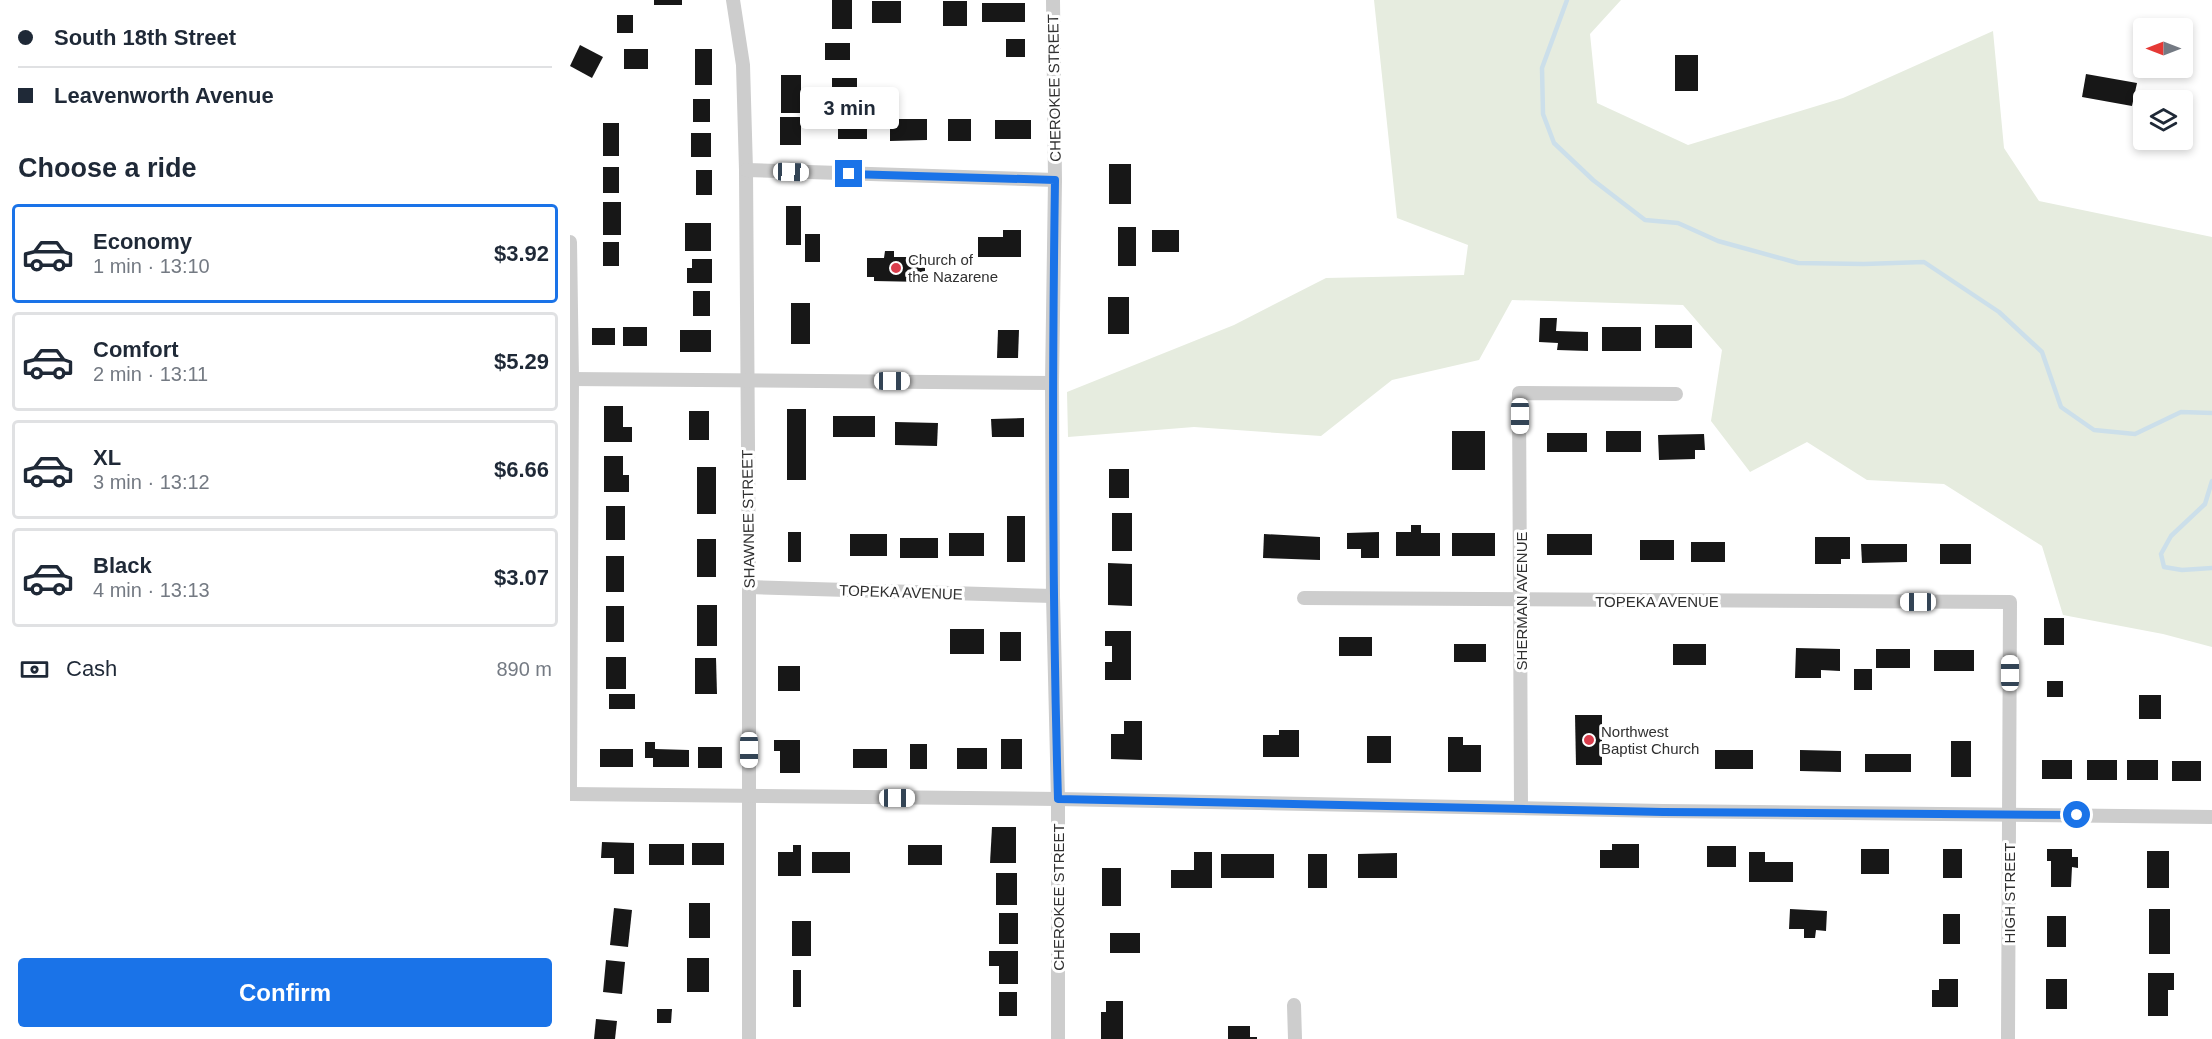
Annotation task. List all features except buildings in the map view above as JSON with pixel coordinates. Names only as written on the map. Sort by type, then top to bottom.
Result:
[{"type":"street","name":"SHAWNEE STREET","points":[[733,0],[743,65],[746,170],[749,1039]]},
{"type":"street","name":"CHEROKEE STREET","points":[[1053,0],[1055,180],[1052,383],[1053,596],[1058,799],[1058,1039]]},
{"type":"street","points":[[746,170],[1055,180]]},
{"type":"street","points":[[570,242],[570,788]]},
{"type":"street","points":[[571,379],[1052,383]]},
{"type":"street","name":"SHERMAN AVENUE","points":[[1521,808],[1520,393],[1676,394]]},
{"type":"street","name":"TOPEKA AVENUE","points":[[749,588],[1053,596]]},
{"type":"street","name":"TOPEKA AVENUE","points":[[1304,598],[2010,602]]},
{"type":"street","name":"HIGH STREET","points":[[2008,1039],[2010,602]]},
{"type":"street","points":[[570,794],[1058,799],[1671,812],[2212,817]]},
{"type":"street","points":[[1294,1005],[1295,1039]]},
{"type":"shaded area","points":[[1374,0],[1621,0],[1590,34],[1597,103],[1688,145],[1843,98],[1993,31],[2004,148],[2039,201],[2212,237],[2212,647],[2163,634],[2063,615],[2042,546],[1944,484],[1867,480],[1807,442],[1750,472],[1711,421],[1722,350],[1683,305],[1512,300],[1479,360],[1392,380],[1321,436],[1194,427],[1068,437],[1067,392],[1234,325],[1326,278],[1464,275],[1468,245],[1397,218]]},
{"type":"waterway","points":[[1567,0],[1542,68],[1543,114],[1554,143],[1593,180],[1645,220],[1678,223],[1718,241],[1798,263],[1924,262],[1999,312],[2042,352],[2061,407],[2094,430],[2135,434],[2181,412],[2212,413]]},
{"type":"waterway","points":[[2212,481],[2205,504],[2171,536],[2161,554],[2164,567],[2182,570],[2212,568]]},
{"type":"place","name":"Church of the Nazarene","points":[[896,268]]},
{"type":"place","name":"Northwest Baptist Church","points":[[1589,740]]},
{"type":"route","points":[[849,174],[1055,180],[1052,383],[1053,596],[1058,799],[1663,812],[2077,815]]}]
